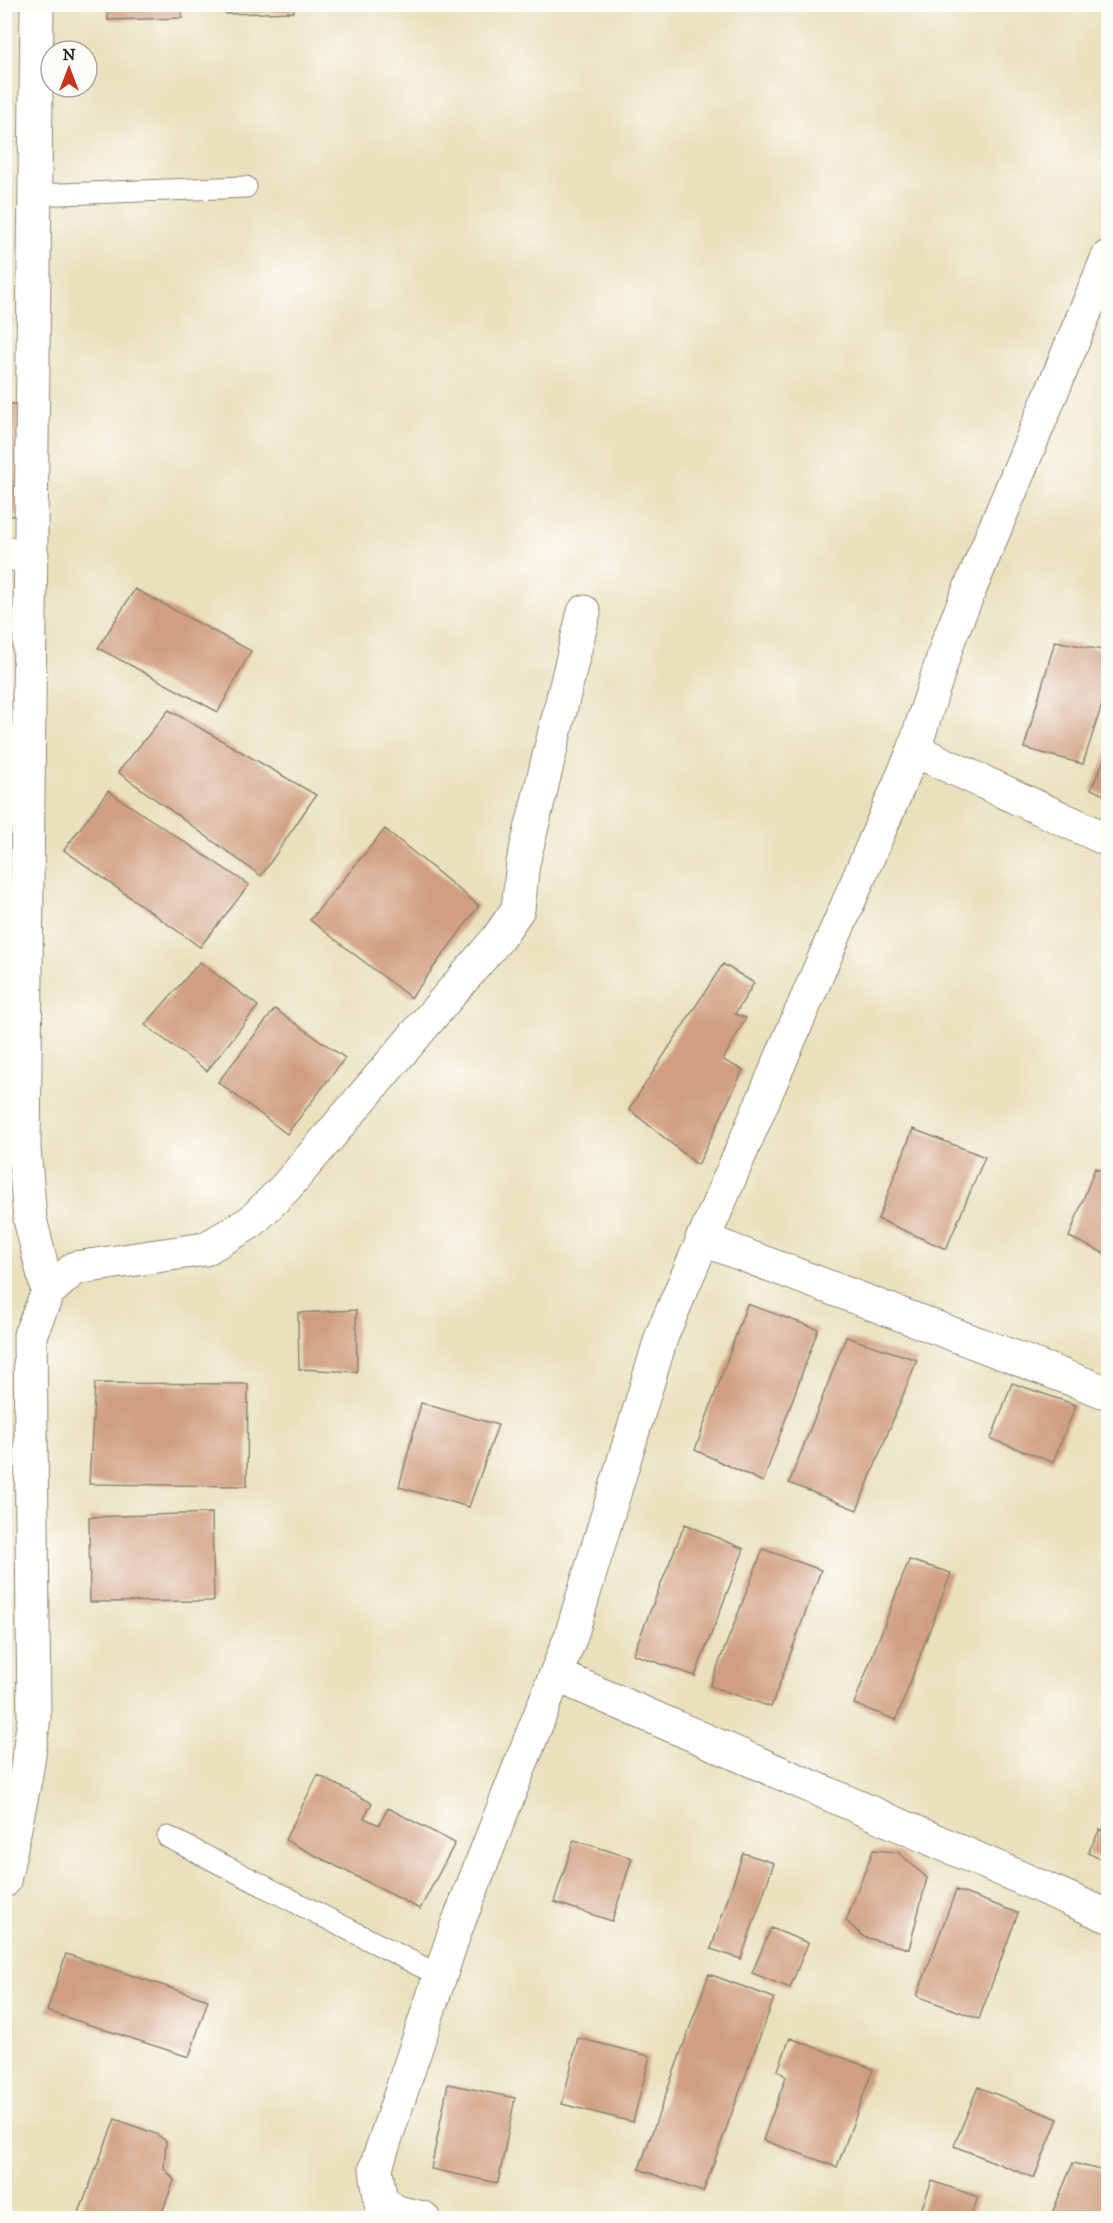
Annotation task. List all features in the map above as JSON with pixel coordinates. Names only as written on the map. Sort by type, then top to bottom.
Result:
[{"type":"street","points":[[37,4],[34,195],[18,555],[24,1149],[30,1220],[48,1292]]},
{"type":"street","points":[[423,2218],[382,2210],[376,2167],[455,1931],[571,1636],[662,1335],[914,750],[949,639],[1108,259]]},
{"type":"street","points":[[4,1881],[26,1775],[34,1718],[30,1335],[48,1292],[75,1268],[205,1249],[251,1222],[286,1187],[498,938],[518,909],[523,863],[584,612]]},
{"type":"street","points":[[914,750],[1108,840]]},
{"type":"street","points":[[702,1239],[1108,1393]]},
{"type":"street","points":[[556,1675],[1108,1916]]},
{"type":"lane","points":[[34,195],[246,187]]},
{"type":"lane","points":[[168,1837],[441,1976]]},
{"type":"building","points":[[107,4],[182,4],[182,18],[108,20]]},
{"type":"building","points":[[225,4],[293,4],[294,12],[226,14]]},
{"type":"building","points":[[4,404],[20,404],[18,516],[4,516]]},
{"type":"building","points":[[135,589],[251,651],[218,712],[98,648]]},
{"type":"building","points":[[1055,641],[1108,651],[1108,686],[1083,764],[1024,748]]},
{"type":"building","points":[[169,710],[316,795],[261,876],[118,772]]},
{"type":"building","points":[[1108,752],[1108,797],[1091,789]]},
{"type":"building","points":[[108,791],[249,885],[200,947],[64,850]]},
{"type":"building","points":[[385,829],[479,906],[411,998],[310,920]]},
{"type":"building","points":[[200,962],[258,1006],[207,1071],[145,1025]]},
{"type":"building","points":[[723,964],[754,983],[735,1014],[746,1018],[723,1060],[743,1070],[698,1165],[629,1109]]},
{"type":"building","points":[[275,1009],[345,1058],[287,1134],[218,1082]]},
{"type":"building","points":[[913,1129],[985,1157],[946,1249],[878,1219]]},
{"type":"building","points":[[1095,1168],[1108,1174],[1108,1255],[1069,1237]]},
{"type":"building","points":[[747,1304],[818,1329],[763,1482],[695,1450]]},
{"type":"building","points":[[356,1310],[357,1372],[299,1369],[298,1313]]},
{"type":"building","points":[[846,1337],[917,1360],[857,1510],[789,1483]]},
{"type":"building","points":[[95,1383],[248,1384],[247,1486],[89,1484]]},
{"type":"building","points":[[1012,1383],[1076,1405],[1053,1462],[991,1439]]},
{"type":"building","points":[[421,1403],[498,1425],[469,1507],[399,1487]]},
{"type":"building","points":[[212,1513],[214,1601],[90,1602],[89,1517]]},
{"type":"building","points":[[685,1524],[744,1549],[695,1676],[633,1654]]},
{"type":"building","points":[[763,1549],[821,1570],[771,1707],[710,1686]]},
{"type":"building","points":[[909,1560],[951,1573],[896,1720],[854,1704]]},
{"type":"building","points":[[318,1775],[372,1803],[364,1818],[379,1825],[388,1808],[455,1843],[420,1909],[285,1840]]},
{"type":"building","points":[[1100,1829],[1108,1833],[1108,1863],[1088,1853]]},
{"type":"building","points":[[574,1840],[632,1858],[612,1921],[554,1902]]},
{"type":"building","points":[[873,1850],[898,1852],[927,1878],[909,1949],[864,1937],[846,1921]]},
{"type":"building","points":[[743,1853],[774,1863],[741,1959],[711,1949]]},
{"type":"building","points":[[956,1890],[1018,1913],[979,2019],[917,1996]]},
{"type":"building","points":[[771,1928],[808,1943],[790,1988],[752,1973]]},
{"type":"building","points":[[66,1954],[208,2000],[189,2057],[47,2011]]},
{"type":"building","points":[[709,1974],[774,1998],[703,2192],[639,2169]]},
{"type":"building","points":[[578,2038],[650,2056],[633,2122],[562,2104]]},
{"type":"building","points":[[790,2038],[873,2069],[837,2167],[763,2140],[786,2077],[778,2070]]},
{"type":"building","points":[[448,2084],[515,2098],[498,2183],[431,2169]]},
{"type":"building","points":[[978,2087],[1058,2119],[1034,2178],[954,2146]]},
{"type":"building","points":[[115,2119],[156,2134],[166,2141],[164,2168],[174,2180],[161,2215],[170,2218],[77,2218]]},
{"type":"building","points":[[1073,2163],[1108,2172],[1108,2218],[1050,2218]]},
{"type":"building","points":[[932,2181],[978,2197],[970,2218],[918,2218]]}]
